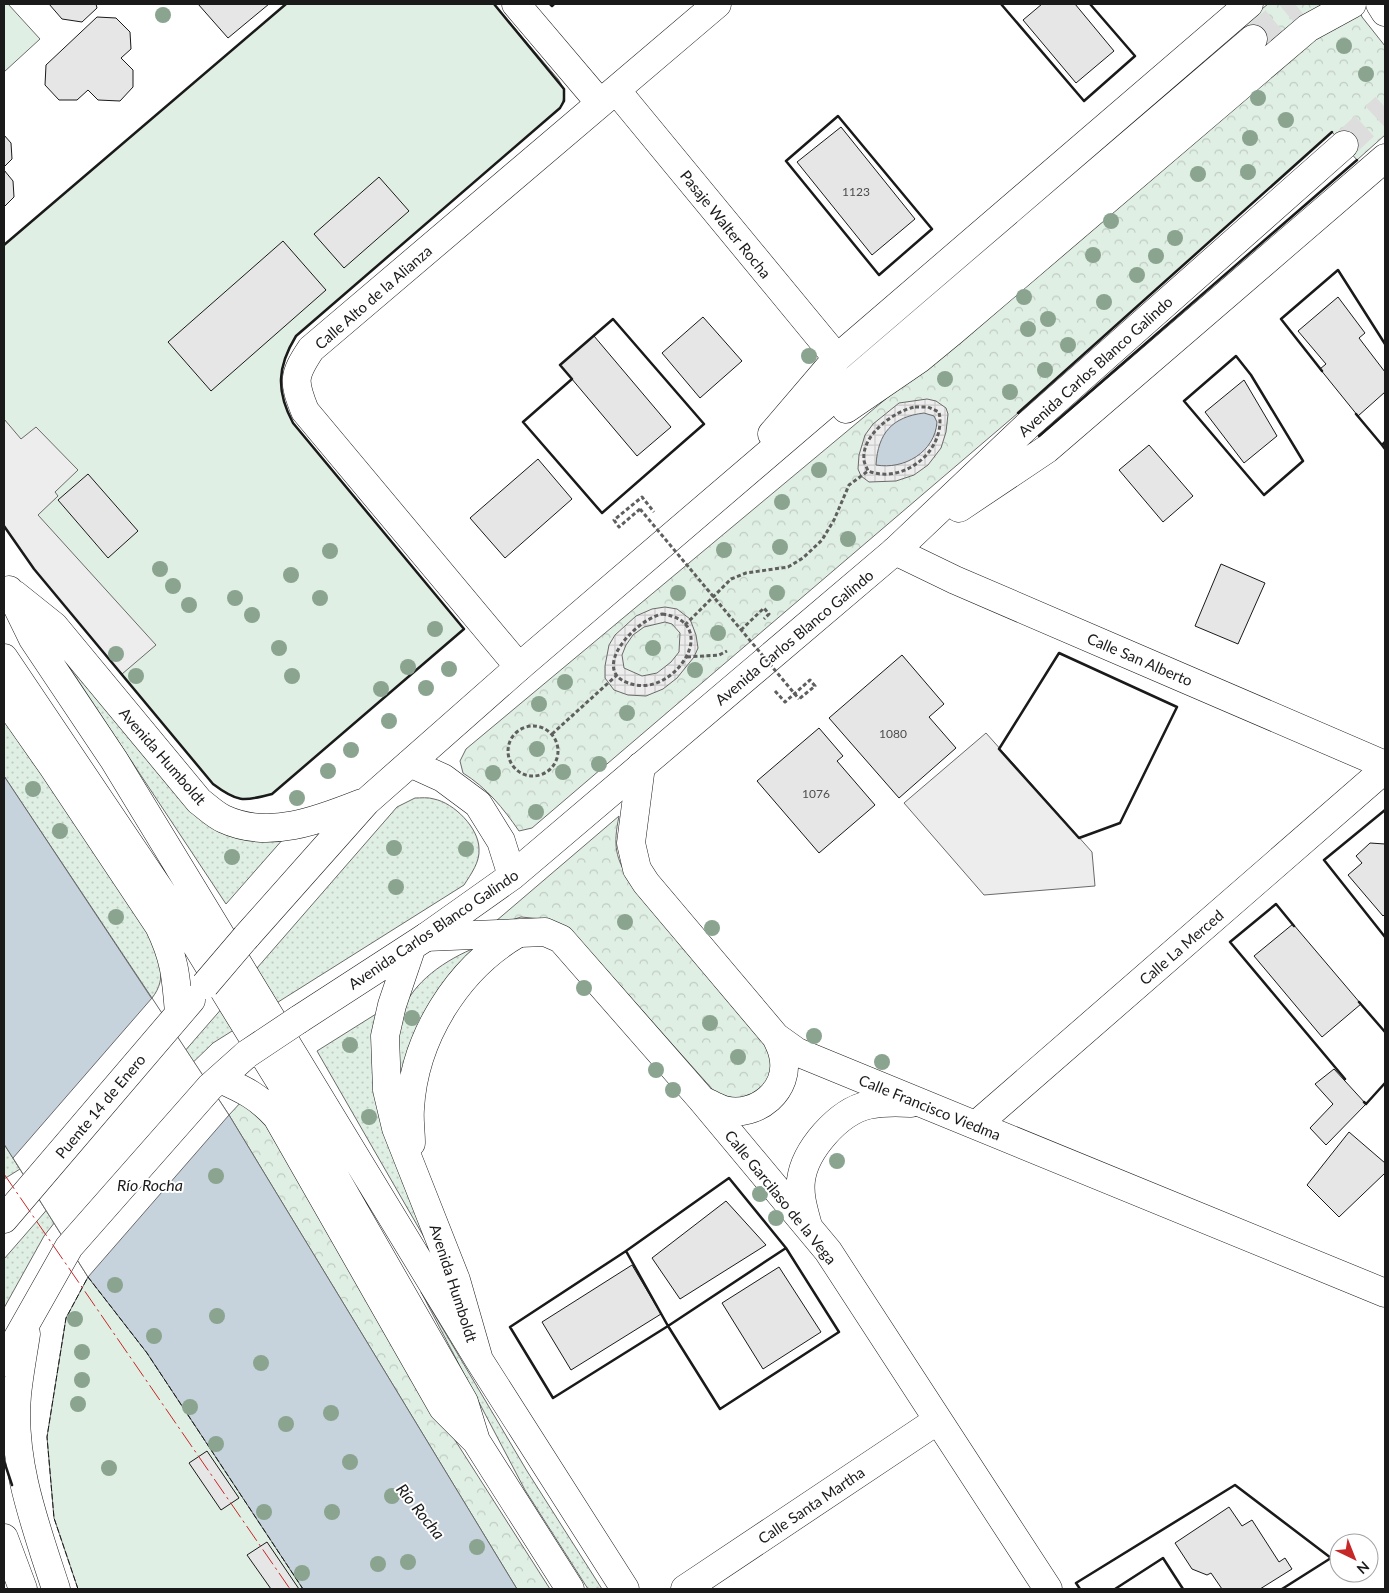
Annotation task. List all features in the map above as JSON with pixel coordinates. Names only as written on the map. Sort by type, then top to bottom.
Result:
[{"type":"main road","name":"Pasaje Walter Rocha","points":[[516,4],[608,96],[837,358]]},
{"type":"main road","name":"Calle Alto de la Alianza","points":[[519,667],[305,411],[295,387],[299,368],[311,349],[717,4]]},
{"type":"main road","points":[[713,502],[837,358],[1249,4]]},
{"type":"main road","points":[[713,502],[919,359],[1308,28],[1352,4]]},
{"type":"main road","points":[[1380,4],[1385,12]]},
{"type":"main road","points":[[174,1019],[366,802],[519,667],[1253,39]]},
{"type":"main road","name":"Avenida Carlos Blanco Galindo","points":[[215,1083],[247,1054],[419,941],[512,876],[896,551],[1028,425],[1344,145]]},
{"type":"main road","points":[[896,551],[1047,449],[1385,158]]},
{"type":"main road","name":"Calle San Alberto","points":[[896,551],[955,580],[1385,765]]},
{"type":"main road","points":[[6,587],[33,639],[114,760],[479,1360]]},
{"type":"main road","name":"Avenida Humboldt","points":[[6,587],[54,626],[199,801],[223,819],[253,828],[292,826],[326,817],[366,802]]},
{"type":"main road","points":[[4,658],[186,930],[281,1083],[464,1402],[476,1441]]},
{"type":"main road","points":[[4,697],[159,926],[171,951],[176,972],[174,1019]]},
{"type":"main road","points":[[410,763],[443,778],[478,804],[502,840],[512,876]]},
{"type":"main road","name":"Calle Francisco Viedma","points":[[642,766],[631,843],[637,869],[646,883],[776,1037],[796,1052],[1385,1293]]},
{"type":"main road","name":"Calle La Merced","points":[[976,1125],[1385,769]]},
{"type":"main road","name":"Calle Garcilaso de la Vega","points":[[419,941],[545,932],[561,939],[702,1100],[828,1252],[1048,1589]]},
{"type":"main road","points":[[412,1164],[410,1108],[424,1046],[439,1014],[458,985],[496,946],[518,934]]},
{"type":"main road","name":"Avenida Humboldt","points":[[419,941],[392,1005],[385,1036],[387,1090],[396,1128],[412,1164],[456,1280],[479,1360],[625,1589]]},
{"type":"main road","name":"Puente 14 de Enero","points":[[4,1220],[19,1196],[174,1019]]},
{"type":"main road","points":[[702,1100],[724,1110],[740,1111],[754,1109],[768,1101],[778,1090],[783,1075],[784,1056],[776,1037]]},
{"type":"main road","points":[[4,1362],[69,1247],[215,1083],[246,1090],[264,1102],[276,1117],[443,1408],[476,1441],[570,1589]]},
{"type":"main road","points":[[809,1227],[802,1204],[801,1179],[810,1154],[827,1131],[866,1105],[890,1102],[922,1104]]},
{"type":"main road","points":[[28,1321],[17,1396],[18,1435],[28,1502],[56,1589]]},
{"type":"main road","name":"Calle Santa Martha","points":[[685,1589],[938,1420]]},
{"type":"main road","points":[[4,1538],[23,1589]]},
{"type":"path","points":[[915,407],[928,407],[939,412],[942,424],[937,441],[924,458],[910,469],[895,474],[878,475],[868,471],[864,460],[866,447],[874,432],[887,420],[900,410],[915,407]]},
{"type":"path","points":[[685,625],[731,580],[746,573],[788,567],[803,558],[822,540],[834,520],[849,485],[868,471]]},
{"type":"path","points":[[642,497],[614,520],[620,527],[640,509],[741,630],[799,699],[815,686],[810,680],[785,702]]},
{"type":"path","points":[[741,630],[764,608],[769,614],[763,620]]},
{"type":"path","points":[[662,614],[679,618],[685,625],[692,640],[687,657],[671,674],[654,684],[633,685],[617,675],[614,666],[615,654],[623,640],[643,621],[662,614]]},
{"type":"path","points":[[744,637],[750,631]]},
{"type":"path","points":[[687,657],[719,655],[732,649]]},
{"type":"path","points":[[552,734],[617,675]]},
{"type":"path","points":[[537,726],[552,734],[559,748],[556,763],[544,774],[528,775],[513,766],[508,750],[514,735],[521,729],[537,726]]},
{"type":"green space","points":[[4,4],[8,4],[40,39],[4,72]]},
{"type":"green space","points":[[286,4],[494,4],[558,79],[564,96],[560,108],[296,336],[290,347],[282,369],[281,390],[287,411],[293,423],[464,629],[272,794],[241,799],[228,794],[213,784],[34,569],[4,526],[4,245]]},
{"type":"green space","points":[[1268,4],[1357,4],[1362,17],[1385,46],[1385,135],[1357,160],[1332,132],[1018,413],[532,828],[519,831],[494,799],[480,785],[463,773],[460,761],[466,749],[960,337],[1265,54],[1242,25]]},
{"type":"green space","points":[[48,635],[165,777],[284,838],[226,904]]},
{"type":"green space","points":[[4,716],[154,934],[160,960],[161,975],[160,983],[152,998],[4,776]]},
{"type":"green space","points":[[415,798],[432,798],[442,801],[457,811],[475,833],[479,849],[478,859],[464,885],[213,1043],[182,1073],[62,1213],[44,1236],[4,1308],[4,1259],[397,807]]},
{"type":"green space","points":[[619,816],[616,835],[617,851],[631,883],[765,1042],[772,1063],[770,1076],[766,1085],[759,1092],[751,1096],[742,1098],[732,1097],[722,1095],[713,1090],[585,946],[542,919],[521,917],[489,927]]},
{"type":"green space","points":[[477,947],[399,1096],[397,1035],[401,1015],[406,1003],[422,982],[442,965]]},
{"type":"green space","points":[[376,1014],[432,1251],[317,1051]]},
{"type":"green space","points":[[242,1101],[255,1107],[423,1390],[550,1589],[517,1589],[229,1115]]},
{"type":"green space","points":[[4,1144],[20,1169],[4,1179]]},
{"type":"green space","points":[[88,1277],[147,1353],[303,1589],[78,1589],[54,1518],[47,1437],[66,1318]]},
{"type":"green space","points":[[421,1292],[527,1471],[602,1589],[588,1589],[525,1490]]},
{"type":"shaded area","points":[[927,399],[936,401],[946,408],[948,414],[946,432],[941,448],[928,465],[914,475],[896,481],[869,482],[861,476],[858,469],[859,455],[865,435],[873,424],[899,403]]},
{"type":"shaded area","points":[[4,419],[21,439],[36,427],[78,470],[55,492],[58,496],[38,515],[156,645],[122,674],[34,569],[4,526]]},
{"type":"shaded area","points":[[665,607],[677,609],[690,619],[696,635],[698,648],[694,657],[677,678],[663,689],[646,696],[628,695],[614,690],[605,678],[609,645],[615,635],[636,616],[652,609]],"holes":[[[665,622],[672,624],[680,633],[679,652],[671,662],[657,673],[642,676],[624,668],[622,655],[633,635],[644,627]]]},
{"type":"shaded area","points":[[986,733],[1092,852],[1095,886],[984,895],[904,803]]},
{"type":"water","points":[[924,413],[934,416],[937,422],[931,442],[924,450],[907,462],[887,466],[876,465],[880,444],[889,428],[903,418]]},
{"type":"water","name":"Río Rocha","points":[[4,776],[229,1115],[517,1589],[303,1589],[147,1353],[88,1277],[4,1144]]},
{"type":"pier","points":[[152,998],[229,1115],[88,1277],[13,1158]]},
{"type":"building","points":[[49,4],[96,4],[97,8],[82,22],[62,19]]},
{"type":"building","points":[[198,4],[269,4],[228,38]]},
{"type":"building","points":[[1042,4],[1075,4],[1114,51],[1076,83],[1023,20]]},
{"type":"building","points":[[97,17],[116,18],[130,32],[131,49],[121,58],[133,70],[133,87],[120,101],[98,100],[88,90],[77,100],[59,100],[45,85],[46,65]]},
{"type":"building","points":[[841,127],[915,219],[872,255],[797,162]]},
{"type":"building","points":[[4,135],[11,143],[12,159],[4,167]]},
{"type":"building","points":[[4,170],[13,181],[14,197],[4,207]]},
{"type":"building","points":[[379,177],[409,211],[344,268],[314,234]]},
{"type":"building","points":[[283,241],[326,290],[211,391],[168,342]]},
{"type":"building","points":[[1338,297],[1365,333],[1359,338],[1385,372],[1385,392],[1358,416],[1320,369],[1326,364],[1298,331]]},
{"type":"building","points":[[703,317],[742,361],[700,398],[662,353]]},
{"type":"building","points":[[594,336],[671,427],[637,456],[560,365]]},
{"type":"building","points":[[1244,380],[1277,436],[1244,463],[1205,412]]},
{"type":"building","points":[[1149,445],[1193,496],[1163,522],[1119,470]]},
{"type":"building","points":[[538,459],[572,499],[505,558],[470,518]]},
{"type":"building","points":[[88,474],[138,531],[108,558],[58,500]]},
{"type":"building","points":[[1221,564],[1265,583],[1238,644],[1195,626]]},
{"type":"building","points":[[902,655],[944,704],[929,717],[956,748],[899,798],[829,718]]},
{"type":"building","points":[[819,728],[843,756],[837,761],[875,805],[819,853],[757,781]]},
{"type":"building","points":[[1370,843],[1385,844],[1385,914],[1383,916],[1348,875],[1362,863],[1356,856]]},
{"type":"building","points":[[1293,924],[1361,1004],[1322,1037],[1254,956]]},
{"type":"building","points":[[1334,1069],[1366,1104],[1326,1145],[1310,1128],[1333,1104],[1315,1084]]},
{"type":"building","points":[[1349,1132],[1385,1163],[1385,1173],[1339,1217],[1307,1185]]},
{"type":"building","points":[[726,1201],[766,1245],[680,1299],[652,1258]]},
{"type":"building","points":[[632,1265],[661,1314],[571,1370],[542,1322]]},
{"type":"building","points":[[779,1267],[821,1332],[763,1369],[722,1303]]},
{"type":"building","points":[[207,1451],[239,1498],[221,1510],[189,1463]]},
{"type":"building","points":[[1229,1507],[1242,1526],[1252,1520],[1279,1562],[1285,1558],[1292,1569],[1260,1589],[1222,1589],[1211,1573],[1207,1575],[1192,1569],[1175,1543]]},
{"type":"building","points":[[267,1542],[299,1589],[271,1589],[247,1555]]},
{"type":"tunnel","points":[[1253,39],[1295,4]]},
{"type":"tunnel","points":[[1344,145],[1385,107]]},
{"type":"fence","points":[[78,1589],[54,1518],[47,1437],[66,1318],[88,1277],[147,1353],[303,1589]]},
{"type":"wall","points":[[4,245],[286,4]]},
{"type":"wall","points":[[4,526],[34,569],[213,784],[228,794],[241,799],[272,794],[464,629],[293,423],[287,411],[281,390],[281,379],[285,358],[296,336],[560,108],[564,101],[564,89],[494,4]]},
{"type":"wall","points":[[550,4],[552,6],[554,4]]},
{"type":"wall","points":[[1001,4],[1084,101],[1135,56],[1090,4]]},
{"type":"wall","points":[[838,116],[932,229],[879,275],[786,161],[838,116]]},
{"type":"wall","points":[[1018,413],[1332,132]]},
{"type":"wall","points":[[1039,436],[1357,160]]},
{"type":"wall","points":[[1322,371],[1281,319],[1338,270],[1385,344]]},
{"type":"wall","points":[[613,319],[704,424],[602,513],[523,422],[572,379],[560,365],[613,319]]},
{"type":"wall","points":[[1236,356],[1251,375],[1303,461],[1264,495],[1184,401],[1236,356]]},
{"type":"wall","points":[[1356,414],[1382,445],[1385,442],[1382,445],[1385,449]]},
{"type":"wall","points":[[1059,653],[1177,707],[1120,823],[1079,838],[999,749],[1059,653]]},
{"type":"wall","points":[[1385,810],[1324,860],[1385,937]]},
{"type":"wall","points":[[1294,926],[1276,904],[1230,942],[1345,1079]]},
{"type":"wall","points":[[1359,1002],[1385,1032]]},
{"type":"wall","points":[[1364,1102],[1366,1104],[1385,1083]]},
{"type":"wall","points":[[729,1178],[786,1248],[668,1326],[626,1251],[729,1178]]},
{"type":"wall","points":[[786,1248],[839,1332],[720,1409],[668,1326],[786,1248]]},
{"type":"wall","points":[[626,1251],[668,1326],[553,1398],[510,1327],[626,1251]]},
{"type":"wall","points":[[4,1461],[12,1485]]},
{"type":"wall","points":[[1080,1589],[1076,1583],[1235,1485],[1331,1558],[1282,1589]]},
{"type":"wall","points":[[1115,1589],[1163,1558],[1183,1589]]},
{"type":"power","points":[[4,1174],[290,1589]]}]
